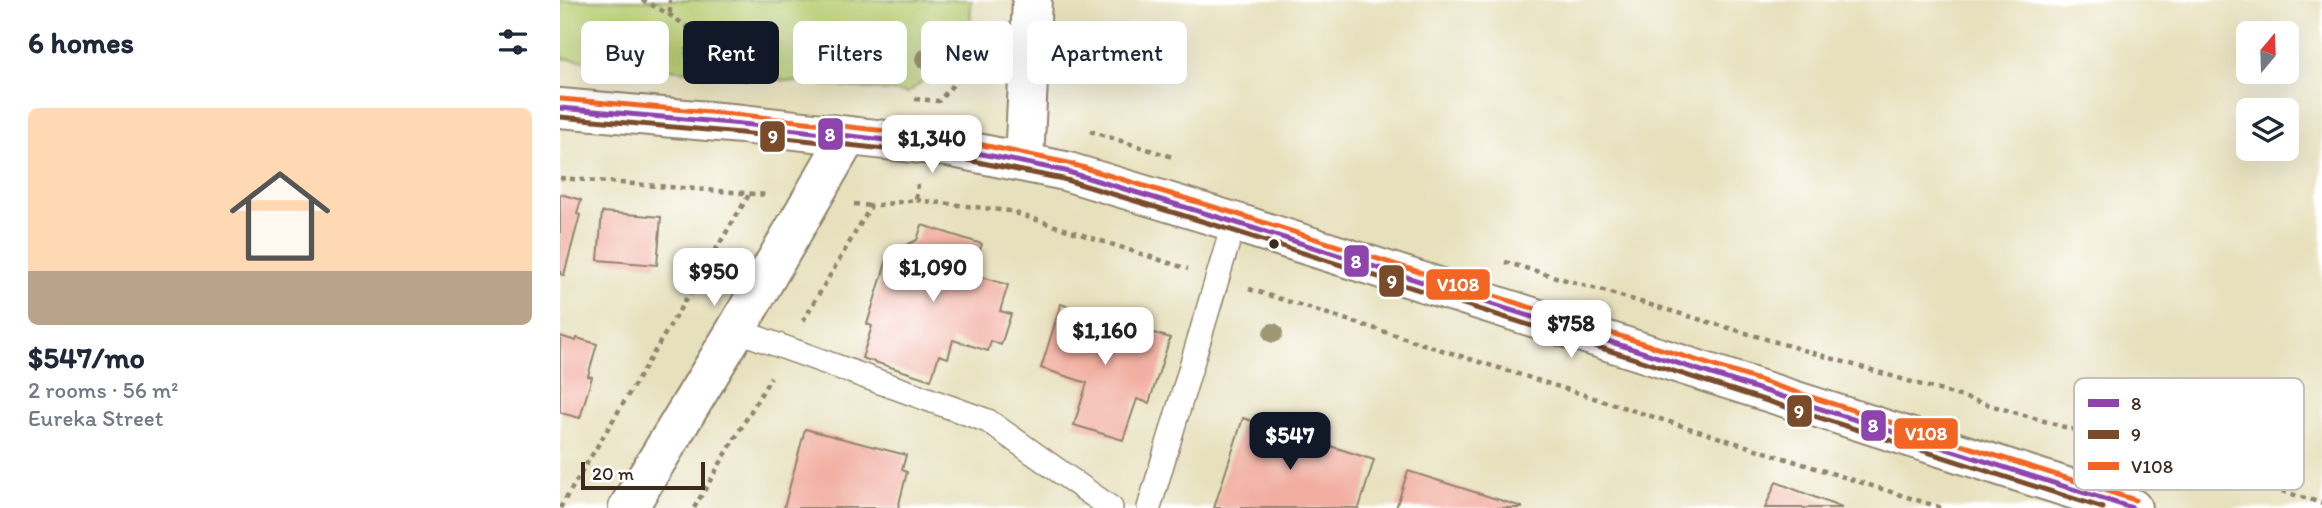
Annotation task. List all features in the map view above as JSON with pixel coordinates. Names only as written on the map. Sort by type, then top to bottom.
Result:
[{"type":"street","points":[[1024,161],[1032,0]]},
{"type":"street","points":[[560,108],[923,144],[984,152],[1065,171],[1234,222],[2074,490]]},
{"type":"street","points":[[628,508],[736,330],[848,136]]},
{"type":"street","points":[[2075,490],[2132,508]]},
{"type":"lane","points":[[1149,508],[1234,222]]},
{"type":"lane","points":[[736,330],[988,421],[1111,508]]},
{"type":"path","points":[[642,0],[670,13],[722,54],[746,77],[742,124]]},
{"type":"path","points":[[670,0],[670,13]]},
{"type":"path","points":[[903,98],[939,101],[954,84]]},
{"type":"path","points":[[916,200],[929,100]]},
{"type":"path","points":[[1090,131],[1181,160]]},
{"type":"path","points":[[560,178],[871,206],[916,200],[1009,211],[1942,508]]},
{"type":"path","points":[[560,508],[750,194]]},
{"type":"path","points":[[694,508],[871,206]]},
{"type":"path","points":[[1495,259],[2074,430]]},
{"type":"path","points":[[2278,490],[2322,503]]},
{"type":"green space","points":[[560,0],[971,0],[970,21],[921,21],[921,82],[908,93],[819,84],[907,84],[907,21],[793,21],[793,81],[779,80],[779,21],[683,21],[683,70],[669,69],[669,21],[581,21],[581,60],[560,58]]},
{"type":"building","points":[[560,194],[581,200],[577,214],[580,215],[564,275],[560,274]]},
{"type":"building","points":[[602,212],[661,217],[657,265],[598,260]]},
{"type":"building","points":[[922,225],[982,244],[972,274],[1008,285],[1000,311],[1011,314],[1001,345],[991,341],[988,351],[953,340],[948,358],[939,355],[931,380],[862,358],[872,326],[867,324],[889,253],[917,240]]},
{"type":"building","points":[[1061,304],[1170,338],[1149,403],[1137,399],[1123,440],[1074,425],[1087,383],[1041,368]]},
{"type":"building","points":[[560,336],[597,344],[588,376],[592,377],[580,418],[561,413],[560,410]]},
{"type":"building","points":[[1243,418],[1374,460],[1359,508],[1214,508]]},
{"type":"building","points":[[805,429],[906,455],[902,470],[907,472],[898,508],[784,508]]},
{"type":"building","points":[[1408,471],[1522,507],[1522,508],[1396,508]]},
{"type":"building","points":[[1776,482],[1842,508],[1765,508]]},
{"type":"transit line","name":"V108","points":[[561,99],[743,115],[949,138],[1068,163],[1237,214],[2074,481]]},
{"type":"transit line","name":"8","points":[[560,108],[742,124],[948,147],[1065,171],[1234,222],[2074,490]]},
{"type":"transit line","name":"9","points":[[560,117],[741,133],[947,156],[1063,179],[2103,508]]},
{"type":"transit line","name":"8","points":[[2075,490],[2132,508]]},
{"type":"transit line","name":"V108","points":[[2104,490],[2135,500]]}]
